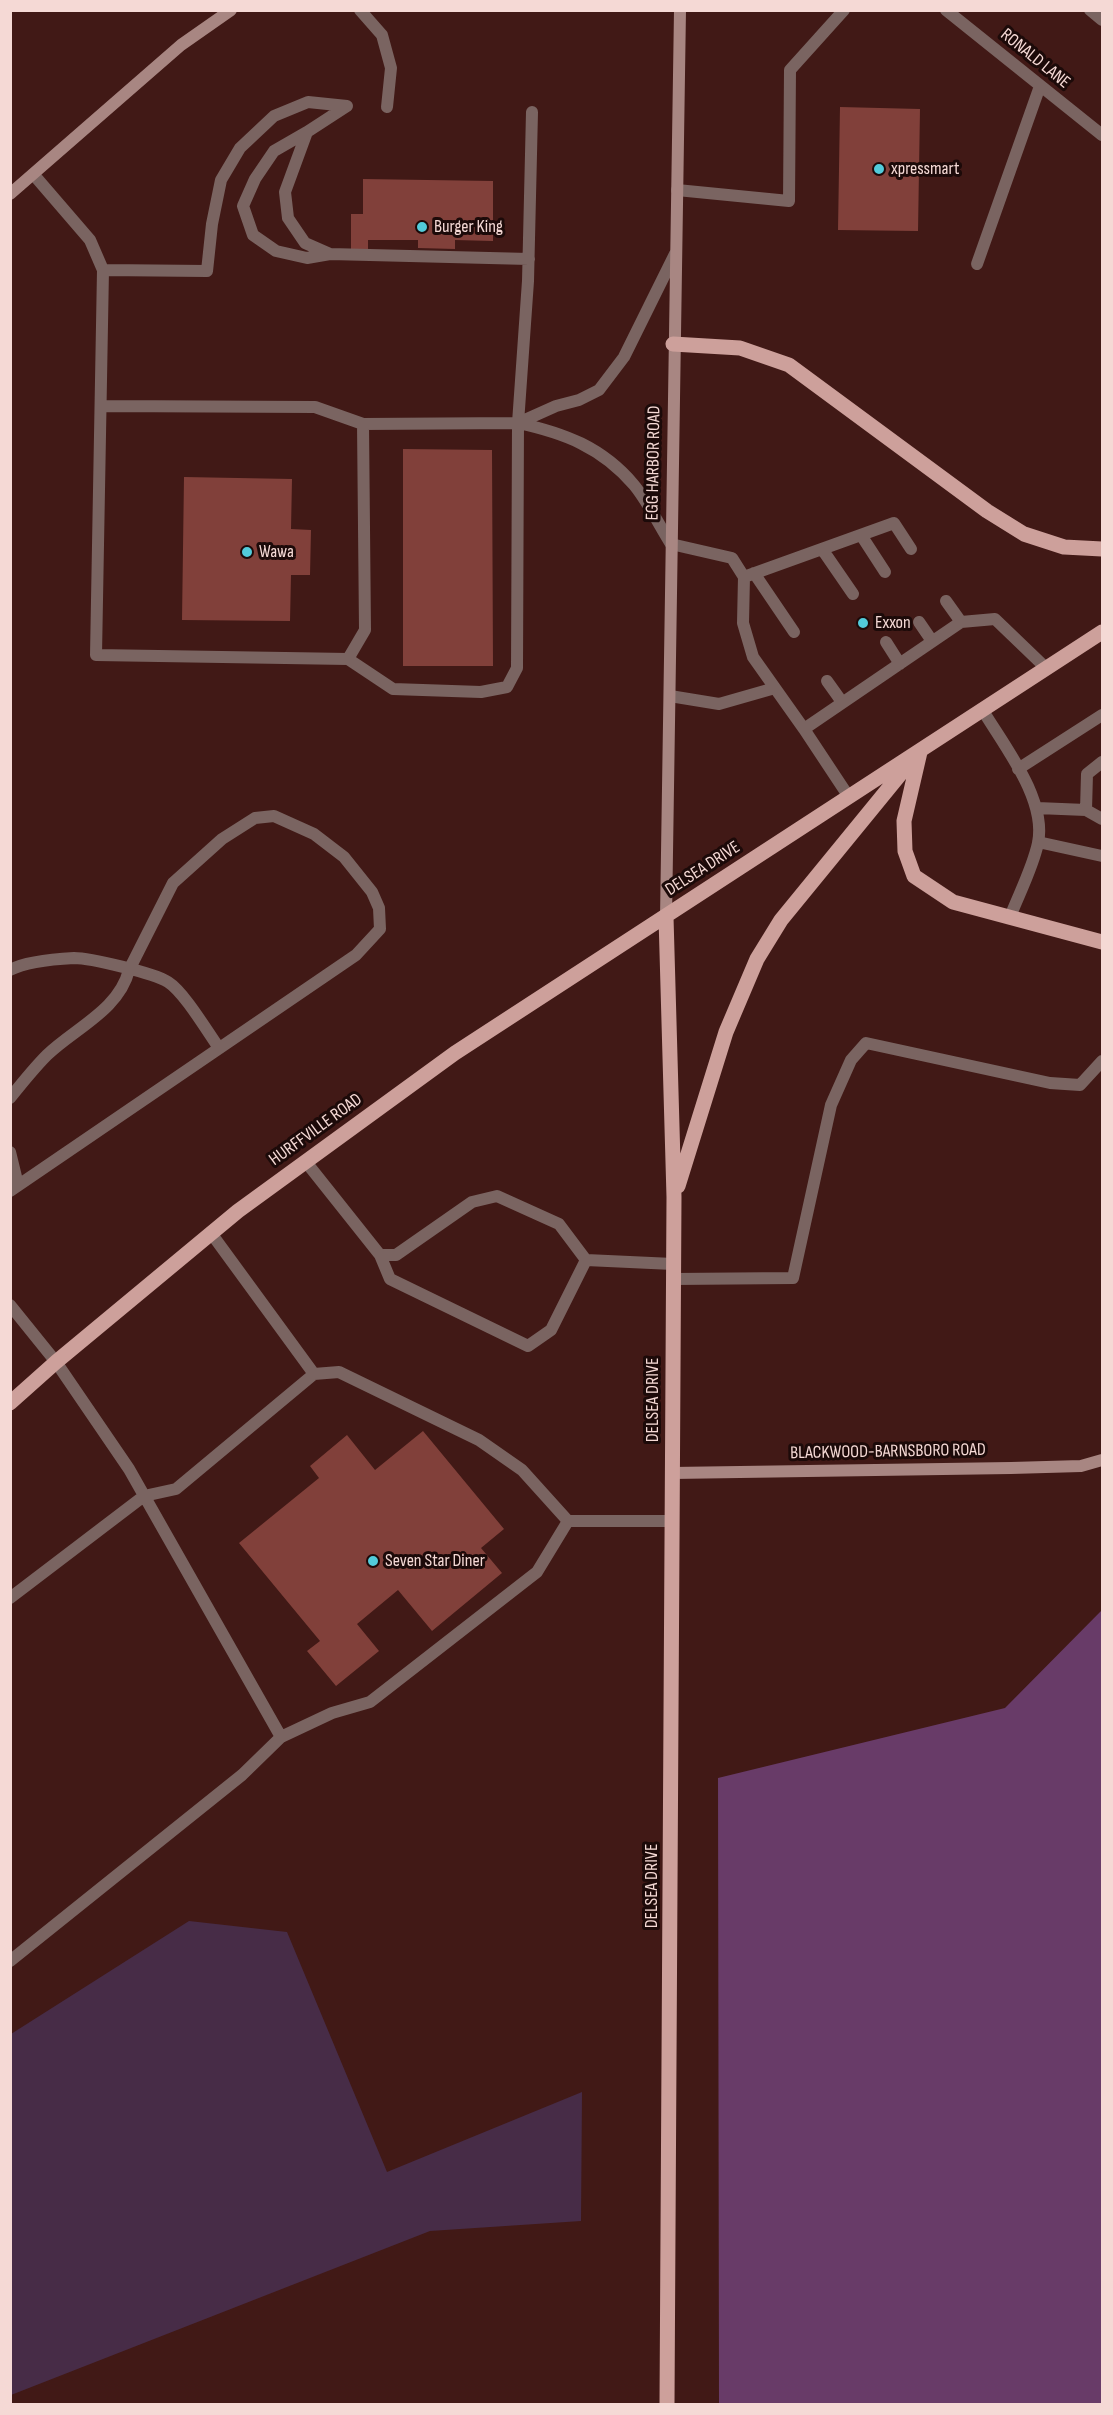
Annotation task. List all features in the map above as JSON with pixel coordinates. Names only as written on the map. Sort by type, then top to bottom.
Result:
[{"type":"main road","points":[[10,194],[182,45],[231,10]]},
{"type":"main road","name":"EGG HARBOR ROAD","points":[[666,917],[673,344],[680,10]]},
{"type":"main road","points":[[673,344],[740,348],[789,365],[987,511],[1023,534],[1064,547],[1102,549]]},
{"type":"main road","name":"DELSEA DRIVE","points":[[667,2404],[674,1197],[666,917],[1102,632]]},
{"type":"main road","points":[[921,749],[904,821],[905,851],[914,876],[952,902],[1102,942]]},
{"type":"main road","points":[[674,1197],[726,1032],[758,959],[781,920],[921,749]]},
{"type":"main road","name":"HURFFVILLE ROAD","points":[[10,1403],[212,1233],[306,1162],[455,1053],[666,917]]},
{"type":"main road","name":"BLACKWOOD-BARNSBORO ROAD","points":[[672,1473],[1081,1466],[1102,1460]]},
{"type":"lane","points":[[360,10],[382,35],[391,68],[387,107]]},
{"type":"lane","points":[[677,190],[789,201],[790,70],[844,10]]},
{"type":"lane","points":[[1090,10],[1102,20]]},
{"type":"lane","name":"RONALD LANE","points":[[952,12],[1102,135]]},
{"type":"lane","points":[[977,264],[1040,86]]},
{"type":"lane","points":[[103,270],[207,271],[212,224],[221,180],[240,148],[273,116],[308,102],[347,106],[274,151],[255,179],[243,206],[253,235],[276,251],[307,258],[330,254],[529,259]]},
{"type":"lane","points":[[34,175],[90,240],[103,270],[96,655],[348,658],[393,689],[481,692],[507,687],[517,668],[518,423],[529,259],[532,112]]},
{"type":"lane","points":[[307,132],[285,192],[288,218],[304,243],[330,254]]},
{"type":"lane","points":[[518,423],[599,390],[624,357],[675,255]]},
{"type":"lane","points":[[101,406],[315,407],[363,424],[518,423],[554,430],[600,453],[634,485],[671,544],[732,558],[749,575],[794,632]]},
{"type":"lane","points":[[348,658],[365,630],[363,424]]},
{"type":"lane","points":[[749,575],[894,523],[911,549]]},
{"type":"lane","points":[[861,535],[885,572]]},
{"type":"lane","points":[[822,549],[853,594]]},
{"type":"lane","points":[[749,575],[743,623],[753,657],[849,796]]},
{"type":"lane","points":[[946,601],[960,622]]},
{"type":"lane","points":[[804,729],[960,622],[995,619],[1046,668]]},
{"type":"lane","points":[[919,622],[932,641]]},
{"type":"lane","points":[[886,642],[900,664]]},
{"type":"lane","points":[[827,681],[842,702]]},
{"type":"lane","points":[[670,696],[719,704],[775,688]]},
{"type":"lane","points":[[982,710],[1018,769],[1037,808],[1038,843],[1010,917]]},
{"type":"lane","points":[[1018,769],[1102,715]]},
{"type":"lane","points":[[1086,810],[1087,774],[1102,762]]},
{"type":"lane","points":[[1037,808],[1086,810],[1102,819]]},
{"type":"lane","points":[[10,1098],[48,1055],[114,1000],[126,984],[129,970],[173,883],[222,839],[255,818],[274,816],[314,834],[344,857],[372,892],[379,908],[380,929],[356,955],[14,1188],[10,1152]]},
{"type":"lane","points":[[1038,843],[1102,856]]},
{"type":"lane","points":[[10,970],[19,966],[76,958],[169,982],[219,1048]]},
{"type":"lane","points":[[380,1255],[396,1255],[471,1202],[497,1196],[559,1224],[586,1260],[674,1271],[793,1278],[831,1105],[850,1060],[866,1043],[1050,1083],[1080,1085],[1102,1061]]},
{"type":"lane","points":[[306,1162],[380,1255],[390,1279],[528,1346],[551,1330],[586,1260]]},
{"type":"lane","points":[[212,1233],[314,1374]]},
{"type":"lane","points":[[10,1305],[56,1362],[129,1469],[280,1737]]},
{"type":"lane","points":[[10,1598],[144,1496],[176,1489],[314,1374],[339,1372],[479,1440],[522,1470],[568,1521],[672,1521]]},
{"type":"lane","points":[[10,1961],[242,1775],[280,1737],[332,1713],[370,1702],[537,1572],[568,1521]]},
{"type":"shaded area","points":[[1102,1610],[1102,2404],[719,2404],[718,1778],[1005,1708]]},
{"type":"shaded area","points":[[189,1921],[287,1932],[387,2172],[582,2092],[581,2221],[430,2231],[11,2395],[11,2034]]},
{"type":"building","name":"xpressmart","points":[[840,107],[920,109],[918,231],[838,230]]},
{"type":"building","name":"Burger King","points":[[363,179],[493,181],[493,241],[455,240],[455,249],[418,248],[418,240],[368,240],[368,249],[351,249],[351,214],[363,214]]},
{"type":"building","points":[[403,449],[492,450],[493,666],[403,666]]},
{"type":"building","name":"Wawa","points":[[184,477],[292,479],[291,529],[311,530],[310,575],[291,575],[290,621],[182,620]]},
{"type":"building","name":"Seven Star Diner","points":[[423,1431],[504,1529],[481,1548],[502,1573],[432,1631],[398,1590],[357,1624],[379,1651],[336,1686],[307,1651],[320,1641],[239,1543],[319,1478],[310,1466],[347,1435],[375,1470]]},
{"type":"place","name":"xpressmart","points":[[879,169]]},
{"type":"place","name":"Burger King","points":[[422,227]]},
{"type":"place","name":"Wawa","points":[[247,552]]},
{"type":"place","name":"Exxon","points":[[863,623]]},
{"type":"place","name":"Seven Star Diner","points":[[373,1561]]}]
